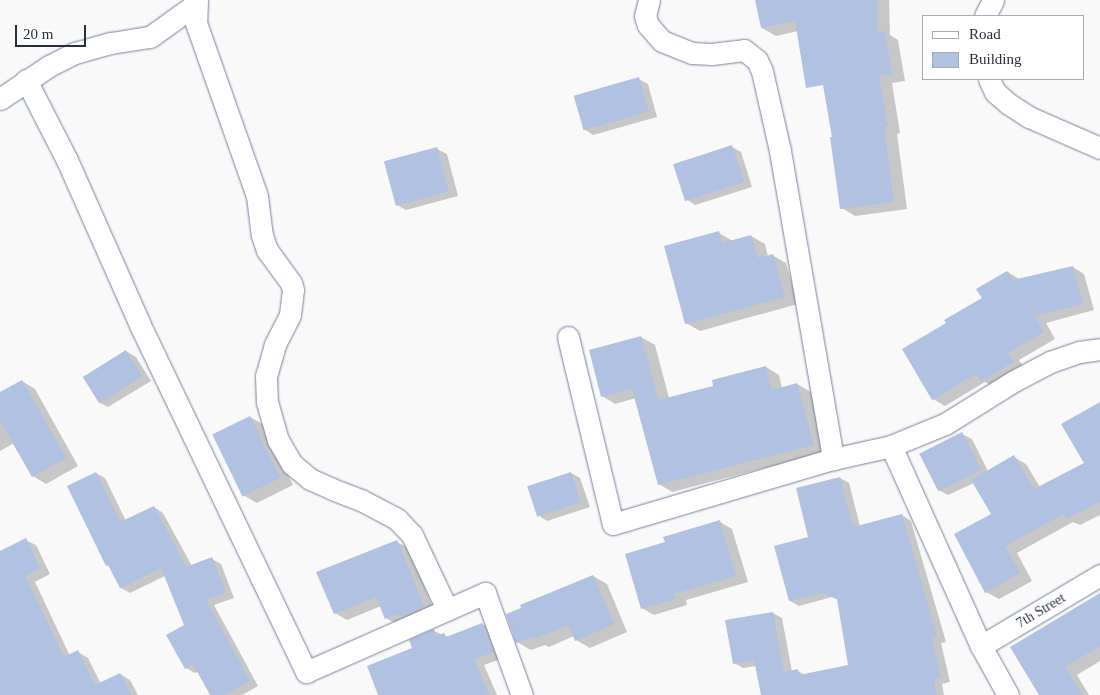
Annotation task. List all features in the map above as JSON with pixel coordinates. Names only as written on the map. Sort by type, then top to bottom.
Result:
[{"type":"street","points":[[649,0],[645,16],[648,25],[662,41],[692,53],[712,54],[744,50],[757,60],[762,71],[780,151],[833,459]]},
{"type":"street","points":[[986,15],[993,0]]},
{"type":"street","points":[[0,99],[26,80],[75,53],[110,43],[150,37],[196,2]]},
{"type":"street","points":[[196,2],[196,23],[205,54],[256,196],[262,235],[267,250],[291,283],[293,290],[290,315],[275,345],[266,376],[267,402],[278,440],[292,464],[310,479],[369,504],[397,519],[412,535],[447,609]]},
{"type":"street","points":[[26,80],[67,160],[140,325],[306,672],[485,593],[522,695]]},
{"type":"street","points":[[989,80],[995,92],[1009,104],[1030,117],[1100,148]]},
{"type":"street","points":[[568,337],[613,524],[833,459],[891,446],[945,424],[1050,362],[1080,352],[1100,349]]},
{"type":"street","points":[[891,446],[981,646],[1008,695]]},
{"type":"street","name":"7th Street","points":[[981,646],[1100,575]]},
{"type":"building","points":[[755,0],[877,0],[877,32],[885,31],[892,74],[879,76],[888,126],[884,127],[894,202],[840,209],[830,137],[832,137],[823,85],[806,88],[795,21],[761,28]]},
{"type":"building","points":[[639,77],[649,112],[584,130],[574,96]]},
{"type":"building","points":[[732,145],[744,182],[685,201],[673,164]]},
{"type":"building","points":[[437,147],[449,191],[396,206],[384,161]]},
{"type":"building","points":[[719,231],[722,243],[751,235],[758,258],[773,254],[785,297],[685,324],[664,246]]},
{"type":"building","points":[[1073,266],[1083,304],[1035,316],[1044,332],[1008,353],[1014,362],[981,381],[976,374],[932,400],[902,349],[946,323],[944,320],[982,298],[976,289],[1007,271],[1013,280]]},
{"type":"building","points":[[641,336],[658,400],[713,386],[712,380],[766,366],[772,390],[797,383],[814,445],[658,485],[632,389],[601,397],[589,350]]},
{"type":"building","points":[[126,350],[142,376],[99,403],[83,377]]},
{"type":"building","points":[[22,380],[66,458],[32,477],[0,421],[0,392]]},
{"type":"building","points":[[1100,402],[1100,502],[1066,519],[1063,514],[1005,546],[1020,573],[985,593],[954,534],[991,514],[971,480],[1014,455],[1034,489],[1084,463],[1061,424]]},
{"type":"building","points":[[250,416],[280,478],[242,496],[212,434]]},
{"type":"building","points":[[962,432],[981,469],[938,491],[919,454]]},
{"type":"building","points":[[96,472],[120,522],[154,506],[186,567],[212,557],[226,592],[206,600],[250,681],[224,695],[210,695],[193,664],[185,669],[166,635],[184,625],[161,568],[120,588],[108,565],[106,566],[67,486]]},
{"type":"building","points":[[571,472],[581,502],[537,517],[527,486]]},
{"type":"building","points":[[840,477],[853,527],[902,514],[937,637],[932,638],[941,678],[934,679],[936,695],[761,695],[754,660],[733,664],[725,620],[773,612],[784,672],[798,669],[799,675],[848,665],[837,599],[822,593],[789,601],[774,546],[808,537],[796,488]]},
{"type":"building","points":[[720,520],[736,576],[674,594],[676,599],[641,609],[625,554],[665,542],[663,537]]},
{"type":"building","points":[[26,538],[40,568],[25,576],[64,657],[78,650],[95,685],[120,673],[132,695],[0,695],[0,551]]},
{"type":"building","points":[[397,540],[424,606],[400,617],[399,613],[385,619],[376,597],[334,614],[316,572]]},
{"type":"building","points":[[593,575],[614,624],[575,641],[568,625],[534,639],[533,637],[516,643],[506,614],[521,608],[520,605]]},
{"type":"building","points":[[1100,593],[1100,646],[1065,667],[1082,695],[1039,695],[1010,647]]},
{"type":"building","points":[[482,623],[493,652],[474,659],[489,695],[378,695],[367,666],[412,648],[409,640],[434,629],[436,636],[444,633],[446,637]]}]
